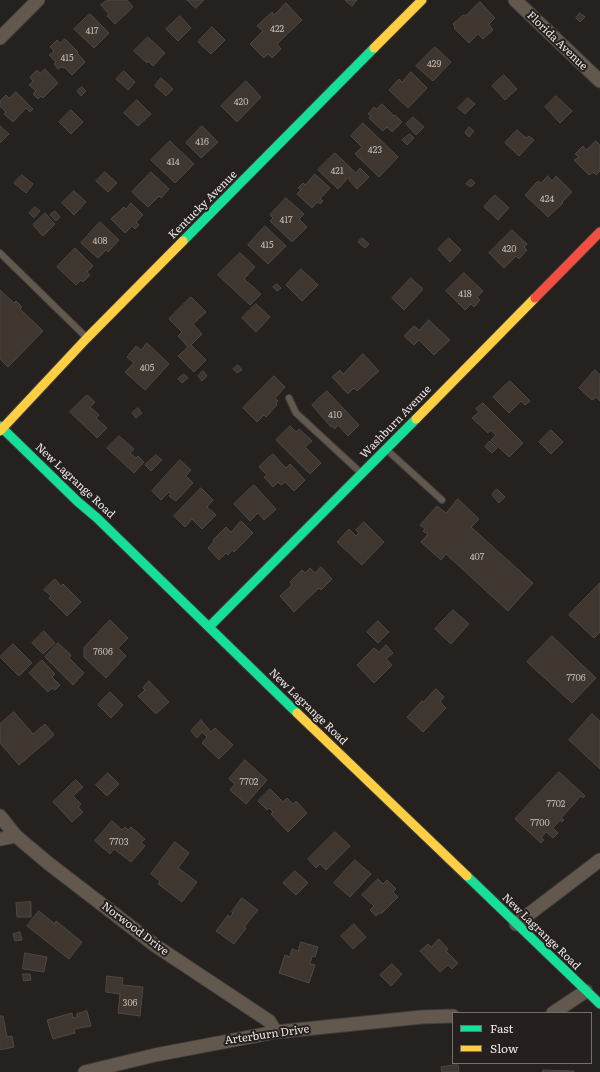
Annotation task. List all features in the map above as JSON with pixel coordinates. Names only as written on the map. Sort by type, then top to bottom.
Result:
[{"type":"street","points":[[0,38],[38,0]]},
{"type":"street","name":"Kentucky Avenue","points":[[1,429],[87,338],[422,0]]},
{"type":"street","name":"Florida Avenue","points":[[515,0],[600,82]]},
{"type":"street","name":"Washburn Avenue","points":[[209,627],[600,232]]},
{"type":"street","name":"New Lagrange Road","points":[[1,429],[184,601],[209,627],[600,1004]]},
{"type":"street","name":"Norwood Drive","points":[[0,816],[16,836],[48,863],[156,946],[269,1021],[276,1032]]},
{"type":"street","points":[[0,839],[16,836]]},
{"type":"street","points":[[516,924],[600,860]]},
{"type":"street","points":[[554,1012],[586,991]]},
{"type":"street","name":"Arterburn Drive","points":[[84,1072],[155,1055],[276,1032],[422,1017],[452,1016]]},
{"type":"lane","points":[[0,253],[87,338]]},
{"type":"lane","points":[[289,398],[296,412],[362,474]]},
{"type":"lane","points":[[386,449],[442,500]]},
{"type":"building","points":[[107,0],[127,0],[133,7],[115,24],[107,16],[109,14],[101,5]]},
{"type":"building","points":[[187,0],[204,0],[196,8]]},
{"type":"building","points":[[345,0],[357,0],[352,6]]},
{"type":"building","points":[[480,2],[495,18],[489,24],[493,30],[483,39],[478,34],[469,43],[454,28],[455,27],[453,24],[463,15],[465,16]]},
{"type":"building","points":[[286,3],[302,20],[277,44],[281,49],[272,58],[268,54],[264,58],[250,44],[263,31],[257,26],[272,12],[274,15]]},
{"type":"building","points":[[580,13],[585,17],[580,22],[576,18]]},
{"type":"building","points":[[90,14],[109,33],[94,48],[74,29]]},
{"type":"building","points":[[180,16],[191,28],[178,41],[166,29]]},
{"type":"building","points":[[212,27],[225,40],[211,54],[198,42]]},
{"type":"building","points":[[148,37],[165,53],[153,66],[148,61],[147,63],[134,51]]},
{"type":"building","points":[[65,39],[78,52],[77,53],[85,62],[72,75],[64,67],[58,69],[54,64],[56,62],[49,55],[54,51],[50,47],[57,40],[60,43]]},
{"type":"building","points":[[435,47],[451,62],[433,81],[416,66]]},
{"type":"building","points":[[45,69],[58,83],[43,98],[41,96],[38,99],[33,94],[36,91],[29,85],[33,81],[30,77],[37,70],[40,73]]},
{"type":"building","points":[[124,71],[135,82],[128,90],[116,79]]},
{"type":"building","points":[[411,72],[427,88],[408,108],[389,90],[399,79],[402,82]]},
{"type":"building","points":[[504,75],[517,89],[505,100],[492,86]]},
{"type":"building","points":[[161,78],[173,89],[166,96],[155,86]]},
{"type":"building","points":[[246,81],[261,97],[237,122],[221,106]]},
{"type":"building","points":[[82,87],[86,91],[81,96],[77,91]]},
{"type":"building","points":[[16,92],[33,109],[30,112],[26,108],[13,122],[4,114],[6,112],[0,106],[0,101],[6,95],[9,98]]},
{"type":"building","points":[[556,96],[572,111],[560,123],[545,107]]},
{"type":"building","points":[[468,98],[475,104],[465,114],[458,108]]},
{"type":"building","points":[[137,100],[151,114],[138,126],[124,113]]},
{"type":"building","points":[[382,104],[402,122],[392,132],[387,127],[383,131],[369,118],[371,116],[368,114],[374,107],[376,109]]},
{"type":"building","points":[[71,110],[83,122],[71,134],[59,122]]},
{"type":"building","points":[[413,117],[424,127],[416,135],[406,124]]},
{"type":"building","points":[[363,123],[398,157],[379,177],[355,154],[362,147],[351,136]]},
{"type":"building","points":[[0,126],[9,134],[0,143]]},
{"type":"building","points":[[202,126],[218,142],[201,158],[186,143]]},
{"type":"building","points":[[469,127],[474,131],[469,137],[465,133]]},
{"type":"building","points":[[517,130],[526,138],[529,136],[534,140],[519,156],[505,143]]},
{"type":"building","points":[[410,134],[414,138],[407,145],[402,140]]},
{"type":"building","points":[[170,141],[194,164],[175,183],[151,160]]},
{"type":"building","points":[[596,141],[600,145],[600,171],[596,175],[593,172],[589,175],[574,160],[579,157],[575,154],[583,146],[586,150]]},
{"type":"building","points":[[335,153],[356,173],[360,168],[369,177],[357,189],[349,180],[349,177],[338,189],[318,170]]},
{"type":"building","points":[[105,172],[117,183],[108,192],[96,181]]},
{"type":"building","points":[[151,172],[169,189],[161,198],[159,196],[148,207],[132,192]]},
{"type":"building","points":[[315,174],[330,188],[320,199],[323,201],[320,204],[317,202],[312,208],[297,194],[301,190],[298,188],[303,183],[305,185]]},
{"type":"building","points":[[22,175],[33,184],[26,193],[14,183]]},
{"type":"building","points":[[548,176],[552,181],[556,176],[572,192],[548,217],[525,195],[538,181],[541,183]]},
{"type":"building","points":[[471,179],[475,183],[471,187],[466,184]]},
{"type":"building","points":[[74,191],[86,202],[74,215],[62,203]]},
{"type":"building","points":[[495,195],[509,208],[498,220],[484,207]]},
{"type":"building","points":[[286,198],[304,214],[299,219],[307,227],[292,242],[270,221],[273,218],[270,215]]},
{"type":"building","points":[[131,203],[143,215],[136,222],[139,225],[135,229],[132,226],[125,233],[111,219],[124,207],[126,209]]},
{"type":"building","points":[[35,207],[40,211],[34,218],[29,213]]},
{"type":"building","points":[[55,211],[60,217],[56,221],[50,215]]},
{"type":"building","points":[[45,213],[55,224],[43,236],[33,225]]},
{"type":"building","points":[[100,222],[119,240],[108,252],[106,250],[98,258],[81,243]]},
{"type":"building","points":[[265,226],[286,246],[268,264],[248,245]]},
{"type":"building","points":[[512,230],[527,244],[524,247],[527,250],[519,259],[516,256],[504,268],[489,253]]},
{"type":"building","points":[[362,238],[369,244],[365,248],[358,242]]},
{"type":"building","points":[[449,238],[461,250],[450,262],[438,249]]},
{"type":"building","points":[[75,248],[93,266],[87,272],[90,275],[83,282],[81,280],[76,285],[57,267]]},
{"type":"building","points":[[240,253],[255,267],[244,279],[261,294],[250,305],[218,275]]},
{"type":"building","points":[[301,269],[318,285],[302,301],[286,285]]},
{"type":"building","points":[[464,273],[483,291],[477,297],[480,300],[474,307],[471,304],[465,310],[446,291]]},
{"type":"building","points":[[411,278],[423,289],[404,310],[392,298]]},
{"type":"building","points":[[277,284],[281,288],[277,291],[273,287]]},
{"type":"building","points":[[0,290],[14,303],[16,301],[22,307],[20,309],[43,331],[8,367],[0,359]]},
{"type":"building","points":[[191,297],[206,312],[193,324],[202,334],[191,345],[206,360],[194,372],[178,356],[188,347],[178,336],[182,332],[169,319]]},
{"type":"building","points":[[256,304],[270,317],[256,332],[242,318]]},
{"type":"building","points":[[429,320],[450,340],[434,355],[419,340],[414,345],[404,336],[414,326],[419,330]]},
{"type":"building","points":[[147,343],[169,364],[145,390],[125,372],[134,363],[127,357],[136,346],[141,350]]},
{"type":"building","points":[[363,354],[379,371],[357,391],[354,388],[348,394],[332,377],[340,370],[343,374]]},
{"type":"building","points":[[238,365],[242,370],[237,373],[233,369]]},
{"type":"building","points":[[595,370],[600,375],[600,401],[596,397],[592,400],[579,388]]},
{"type":"building","points":[[203,371],[207,376],[202,381],[198,376]]},
{"type":"building","points":[[184,374],[188,378],[182,383],[178,379]]},
{"type":"building","points":[[274,376],[285,387],[275,398],[278,401],[276,403],[277,405],[266,417],[264,415],[257,422],[243,408]]},
{"type":"building","points":[[510,381],[530,401],[525,405],[521,401],[509,413],[493,397]]},
{"type":"building","points":[[327,391],[359,425],[348,436],[338,425],[335,429],[332,426],[331,427],[312,405]]},
{"type":"building","points":[[87,395],[95,402],[90,407],[99,415],[96,418],[107,428],[97,438],[70,412]]},
{"type":"building","points":[[483,403],[523,443],[509,457],[491,440],[496,435],[490,430],[488,433],[472,418],[479,412],[476,409]]},
{"type":"building","points":[[138,408],[142,413],[136,418],[132,413]]},
{"type":"building","points":[[290,426],[296,432],[299,429],[312,441],[305,447],[321,463],[310,474],[276,440]]},
{"type":"building","points":[[551,430],[563,442],[551,454],[539,442]]},
{"type":"building","points":[[119,436],[134,449],[130,453],[136,458],[138,456],[144,462],[134,473],[107,448]]},
{"type":"building","points":[[490,441],[497,448],[492,453],[485,447]]},
{"type":"building","points":[[273,454],[286,468],[290,464],[305,480],[294,491],[285,482],[281,485],[278,482],[273,487],[264,477],[267,475],[259,467]]},
{"type":"building","points":[[156,455],[162,460],[151,471],[145,465]]},
{"type":"building","points":[[180,460],[191,470],[186,476],[193,483],[176,501],[169,496],[171,493],[169,492],[161,500],[152,491]]},
{"type":"building","points":[[254,485],[276,509],[264,520],[258,513],[250,521],[234,504]]},
{"type":"building","points":[[201,488],[213,500],[207,507],[216,515],[202,529],[192,519],[185,527],[174,516]]},
{"type":"building","points":[[497,489],[505,497],[499,503],[492,495]]},
{"type":"building","points":[[458,499],[479,519],[471,527],[533,583],[508,611],[446,554],[441,560],[421,542],[428,534],[423,531],[425,529],[420,525],[437,506],[446,513]]},
{"type":"building","points":[[241,521],[253,533],[234,552],[232,550],[228,555],[226,553],[219,560],[208,548],[214,541],[213,540],[226,527],[231,532]]},
{"type":"building","points":[[364,522],[384,542],[362,565],[337,542],[349,529],[356,536],[359,533],[356,530]]},
{"type":"building","points":[[321,567],[332,579],[321,590],[319,588],[294,612],[280,596],[292,585],[290,582],[302,570],[305,573],[310,568],[315,573]]},
{"type":"building","points":[[55,579],[61,586],[63,584],[81,602],[67,616],[49,598],[51,596],[44,590]]},
{"type":"building","points":[[600,583],[600,632],[594,638],[569,615]]},
{"type":"building","points":[[453,610],[469,624],[451,644],[435,629]]},
{"type":"building","points":[[110,620],[128,638],[118,648],[126,656],[106,678],[84,657],[84,648]]},
{"type":"building","points":[[378,621],[389,632],[378,643],[367,632]]},
{"type":"building","points":[[44,631],[55,643],[43,654],[32,643]]},
{"type":"building","points":[[552,636],[596,678],[572,703],[527,662]]},
{"type":"building","points":[[58,643],[71,655],[69,658],[84,673],[73,685],[45,657]]},
{"type":"building","points":[[13,644],[32,663],[19,676],[0,657]]},
{"type":"building","points":[[386,645],[393,653],[386,659],[392,665],[374,683],[357,665],[374,648],[379,652]]},
{"type":"building","points":[[42,660],[55,674],[52,677],[60,685],[55,690],[52,688],[48,692],[29,673]]},
{"type":"building","points":[[149,681],[169,702],[156,714],[138,696],[145,690],[143,688]]},
{"type":"building","points":[[436,689],[444,697],[440,702],[446,708],[423,732],[407,717]]},
{"type":"building","points":[[110,692],[123,705],[111,718],[98,705]]},
{"type":"building","points":[[14,712],[33,734],[45,724],[54,735],[19,765],[0,743],[0,724]]},
{"type":"building","points":[[592,714],[600,721],[600,769],[569,740]]},
{"type":"building","points":[[201,720],[211,732],[215,728],[233,745],[219,759],[202,743],[207,737],[202,732],[197,738],[191,731]]},
{"type":"building","points":[[245,760],[267,780],[246,804],[230,790],[235,784],[229,779]]},
{"type":"building","points":[[559,772],[585,796],[583,798],[581,796],[561,818],[564,820],[562,822],[560,820],[553,828],[558,833],[553,838],[546,832],[541,838],[544,840],[541,843],[515,819]]},
{"type":"building","points":[[108,773],[119,784],[107,796],[96,785]]},
{"type":"building","points":[[76,780],[83,787],[73,796],[81,804],[78,807],[83,812],[72,822],[53,802]]},
{"type":"building","points":[[270,789],[283,802],[287,798],[293,804],[296,801],[307,813],[288,832],[271,814],[273,812],[269,808],[267,810],[258,801]]},
{"type":"building","points":[[112,821],[122,830],[125,827],[128,830],[131,827],[145,839],[141,843],[145,846],[131,862],[114,849],[110,854],[95,841]]},
{"type":"building","points":[[335,832],[350,846],[326,870],[320,864],[316,868],[308,859]]},
{"type":"building","points":[[175,842],[189,853],[178,868],[197,882],[182,902],[158,884],[160,881],[151,874]]},
{"type":"building","points":[[355,860],[371,874],[350,897],[334,883]]},
{"type":"building","points":[[295,871],[308,883],[296,895],[283,883]]},
{"type":"building","points":[[378,879],[383,884],[387,880],[396,889],[393,892],[398,897],[381,914],[380,912],[376,916],[370,910],[374,906],[362,895]]},
{"type":"building","points":[[242,898],[258,910],[244,927],[246,928],[234,944],[216,931],[228,915],[230,917]]},
{"type":"building","points":[[31,902],[31,917],[17,917],[16,903]]},
{"type":"building","points":[[39,911],[55,924],[56,921],[82,942],[69,959],[27,926]]},
{"type":"building","points":[[354,924],[366,937],[353,949],[341,936]]},
{"type":"building","points":[[20,932],[22,940],[15,941],[13,934]]},
{"type":"building","points":[[439,939],[448,949],[446,951],[458,963],[452,969],[448,965],[440,972],[420,951],[428,944],[431,947]]},
{"type":"building","points":[[301,942],[318,947],[315,957],[312,956],[310,964],[315,965],[309,983],[279,973],[285,955],[290,957],[292,949],[298,951]]},
{"type":"building","points":[[25,953],[47,957],[44,972],[23,969]]},
{"type":"building","points":[[392,964],[402,974],[391,986],[380,975]]},
{"type":"building","points":[[23,974],[30,974],[31,980],[24,981]]},
{"type":"building","points":[[107,976],[123,978],[122,985],[143,987],[140,1016],[118,1013],[120,994],[106,992]]},
{"type":"building","points":[[87,1011],[91,1026],[74,1029],[75,1033],[53,1039],[47,1020],[72,1013],[73,1018],[77,1017],[77,1014]]},
{"type":"building","points":[[0,1016],[3,1016],[7,1037],[12,1036],[14,1047],[0,1050]]},
{"type":"building","points":[[458,1065],[459,1072],[442,1072],[441,1067]]},
{"type":"building","points":[[543,1070],[574,1071],[574,1072],[543,1072]]},
{"type":"traffic: fast","points":[[183,241],[374,48]]},
{"type":"traffic: fast","points":[[209,627],[416,419]]},
{"type":"traffic: fast","points":[[0,426],[77,501],[97,518],[297,713]]},
{"type":"traffic: fast","points":[[467,876],[600,1004]]},
{"type":"traffic: slow","points":[[374,48],[422,0]]},
{"type":"traffic: slow","points":[[0,431],[87,338],[183,241]]},
{"type":"traffic: slow","points":[[416,419],[535,298]]},
{"type":"traffic: slow","points":[[297,713],[467,876]]},
{"type":"traffic: jam","points":[[535,298],[600,232]]}]
